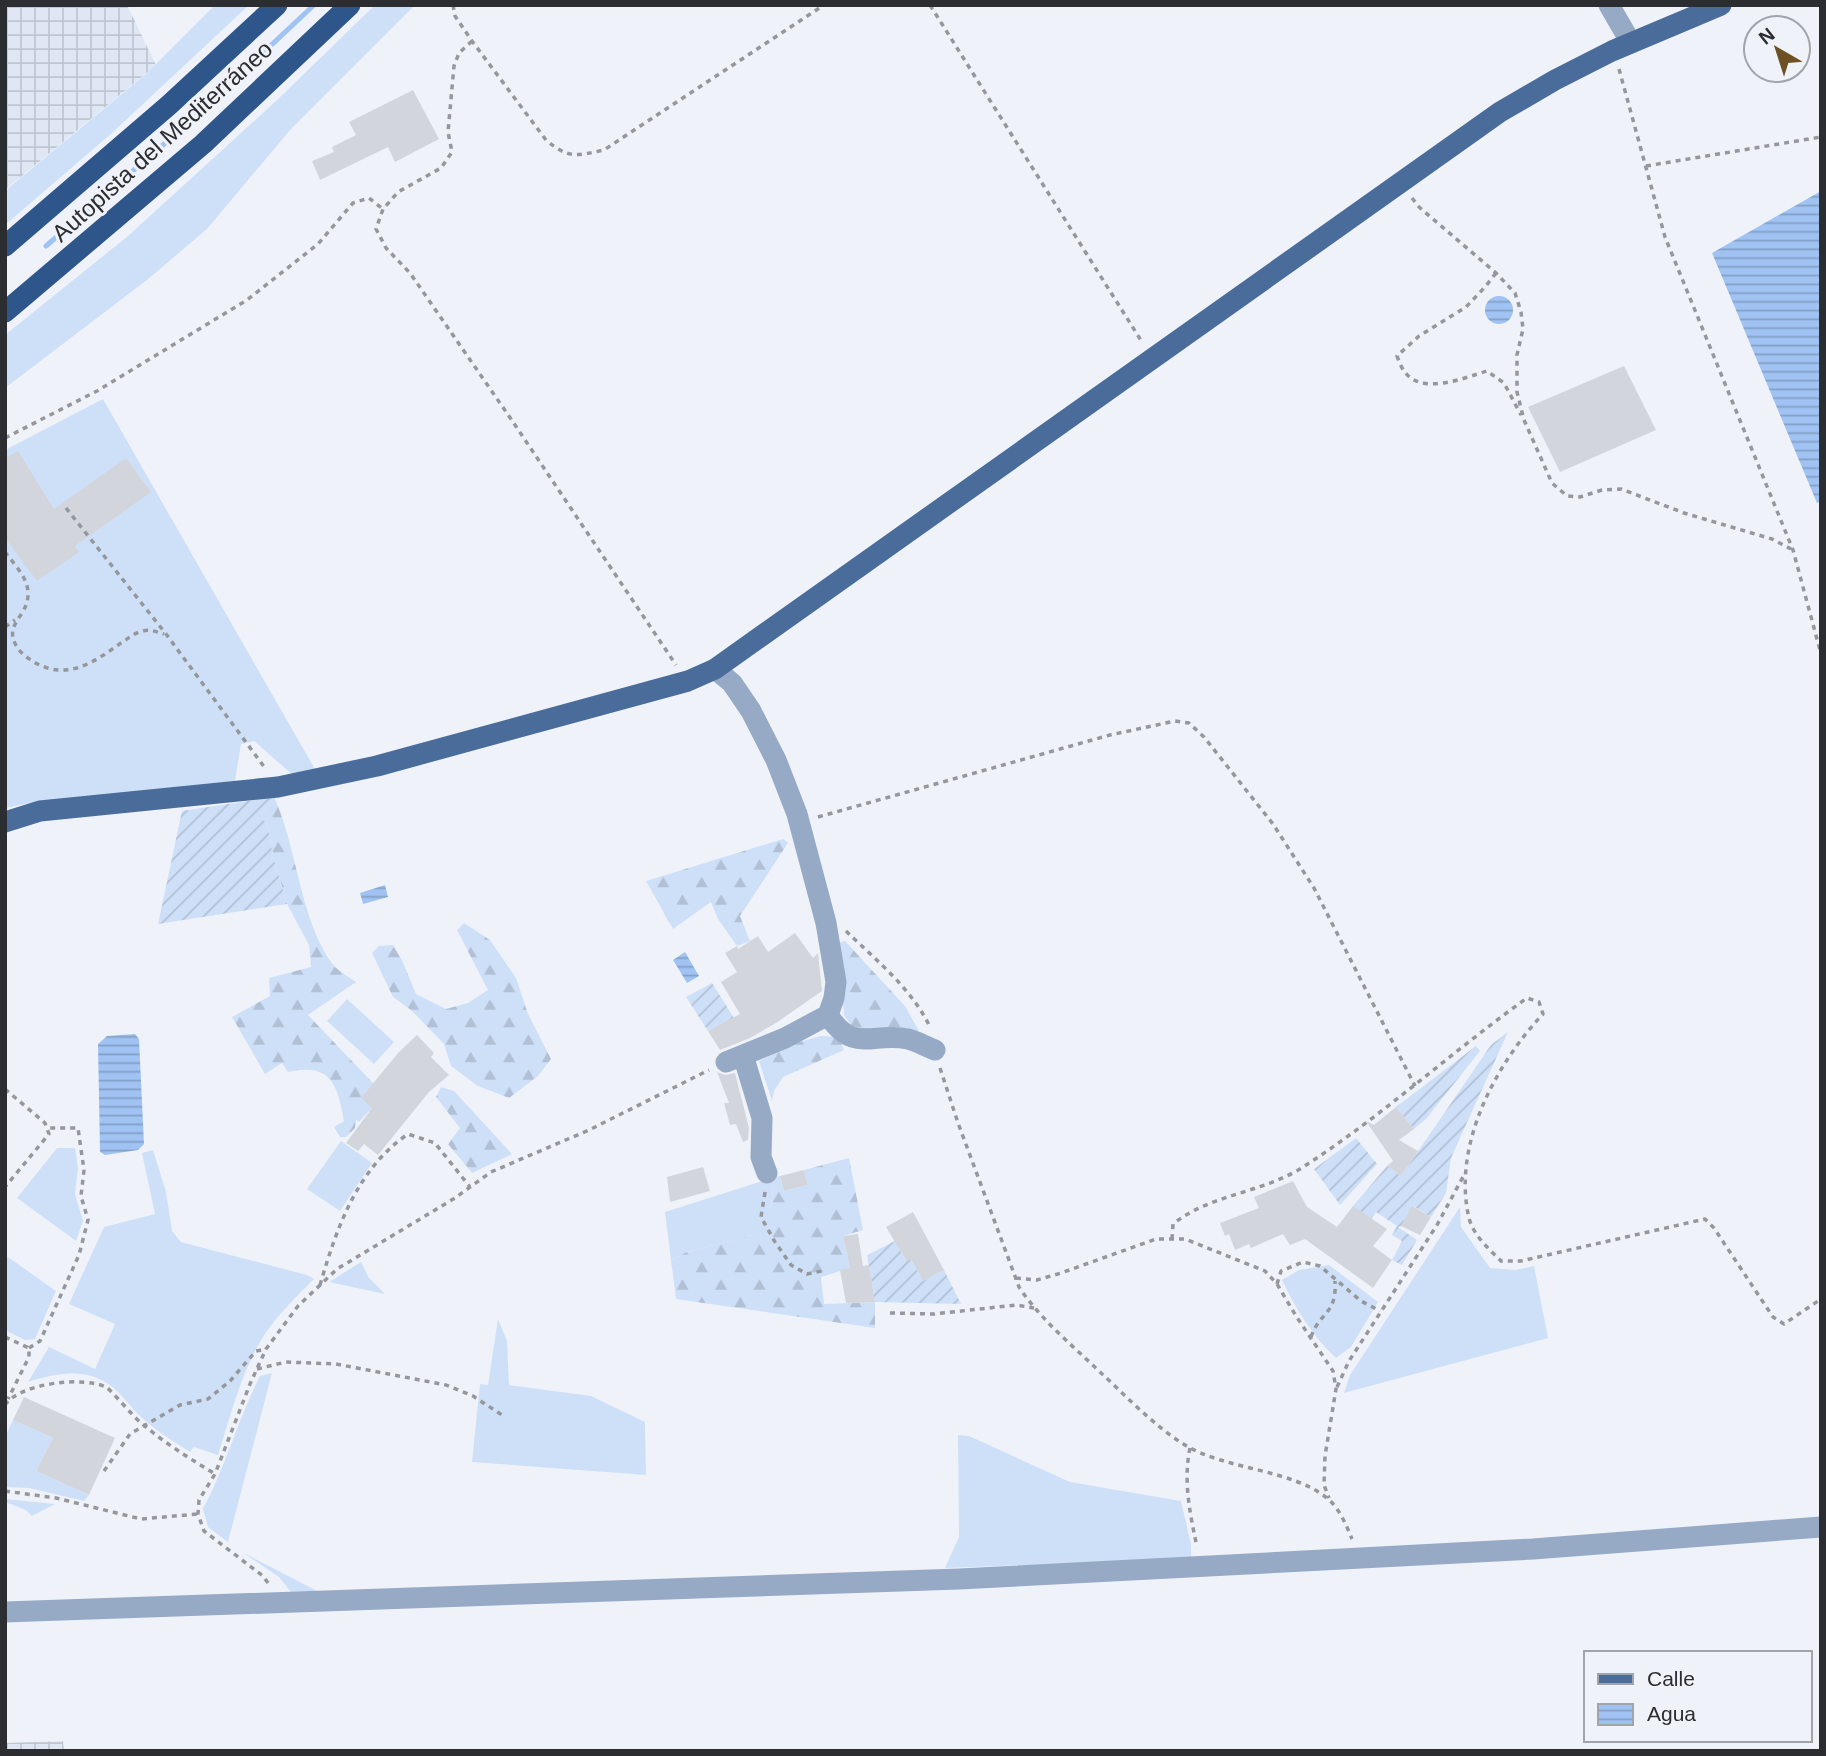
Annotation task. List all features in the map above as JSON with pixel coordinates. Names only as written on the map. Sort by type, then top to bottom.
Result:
[{"type":"highway","name":"Autopista del Mediterráneo","points":[[5,246],[169,105],[277,5]]},
{"type":"highway","name":"Autopista del Mediterráneo","points":[[5,312],[193,152],[350,5]]},
{"type":"main road","points":[[5,822],[40,811],[278,787],[377,766],[688,681],[715,669],[1500,112],[1555,80],[1621,47],[1721,5]]},
{"type":"street","points":[[1609,5],[1621,47]]},
{"type":"street","points":[[715,669],[732,683],[751,710],[776,760],[799,822],[826,923],[836,982],[828,1015],[785,1038],[734,1059],[762,1118],[761,1157],[766,1172]]},
{"type":"street","points":[[828,1015],[847,1035],[863,1040],[886,1037],[908,1039],[934,1050]]},
{"type":"street","points":[[5,1612],[959,1579],[1533,1549],[1821,1527]]},
{"type":"path","points":[[453,5],[455,16],[472,41],[547,140],[561,153],[581,155],[604,150],[824,5]]},
{"type":"path","points":[[930,5],[1152,359]]},
{"type":"path","points":[[472,41],[459,53],[454,66],[448,132],[452,152],[441,168],[398,192],[383,209],[376,229],[386,247],[410,272],[688,681]]},
{"type":"path","points":[[1621,47],[1621,75],[1665,237],[1793,550],[1821,654]]},
{"type":"path","points":[[1646,166],[1821,137]]},
{"type":"path","points":[[1401,183],[1419,207],[1496,273],[1515,293],[1523,329],[1517,355],[1517,392],[1524,420]]},
{"type":"path","points":[[5,438],[97,391],[247,300],[318,244],[353,203],[369,198],[383,209]]},
{"type":"path","points":[[1496,273],[1466,307],[1419,336],[1397,356],[1405,373],[1423,384],[1456,381],[1487,371],[1504,383],[1552,483],[1567,496],[1580,497],[1602,490],[1621,489],[1684,513],[1772,539],[1793,550]]},
{"type":"path","points":[[66,508],[166,634],[278,787]]},
{"type":"path","points":[[5,552],[26,582],[29,595],[25,608],[11,629],[11,640],[22,653],[41,666],[62,671],[97,660],[132,635],[143,631],[166,634]]},
{"type":"path","points":[[5,627],[16,619]]},
{"type":"path","points":[[799,822],[1110,735],[1175,721],[1189,723],[1204,737],[1273,824],[1314,888],[1415,1086]]},
{"type":"path","points":[[846,930],[907,992],[923,1013],[932,1032],[934,1050],[958,1123],[1019,1287],[1034,1308],[1132,1402],[1190,1448],[1203,1456],[1302,1485],[1330,1500]]},
{"type":"path","points":[[1172,1239],[1173,1224],[1188,1212],[1255,1190],[1298,1170],[1415,1086],[1527,998],[1539,1002],[1543,1014],[1525,1033],[1492,1088],[1474,1132],[1465,1172],[1437,1225],[1349,1361],[1336,1389],[1325,1456],[1324,1485],[1364,1558]]},
{"type":"path","points":[[271,1602],[272,1590],[263,1576],[204,1531],[198,1514],[199,1500],[215,1474],[266,1349],[298,1306],[337,1269],[491,1172],[589,1129],[669,1088],[734,1059]]},
{"type":"path","points":[[5,1089],[45,1123],[49,1134],[5,1187]]},
{"type":"path","points":[[29,1348],[40,1341],[79,1255],[88,1220],[81,1196],[84,1170],[78,1128],[47,1128]]},
{"type":"path","points":[[319,1286],[338,1227],[355,1193],[393,1144],[408,1134],[435,1143],[470,1187]]},
{"type":"path","points":[[766,1172],[761,1217],[775,1242],[791,1265],[807,1274],[822,1271]]},
{"type":"path","points":[[1465,1172],[1469,1220],[1483,1244],[1501,1261],[1521,1261],[1705,1219],[1714,1228],[1773,1317],[1784,1324],[1821,1299]]},
{"type":"path","points":[[1016,1278],[1037,1280],[1156,1239],[1185,1239],[1265,1271],[1277,1284],[1333,1371],[1336,1389]]},
{"type":"path","points":[[1277,1284],[1281,1271],[1303,1262],[1320,1266],[1361,1301],[1381,1312]]},
{"type":"path","points":[[1311,1337],[1315,1323],[1328,1314],[1336,1296],[1335,1281]]},
{"type":"path","points":[[890,1313],[934,1314],[1016,1305],[1034,1308]]},
{"type":"path","points":[[5,1337],[29,1348]]},
{"type":"path","points":[[6,1403],[29,1357],[29,1348]]},
{"type":"path","points":[[104,1471],[130,1434],[180,1405],[208,1399],[230,1381],[256,1351],[266,1349]]},
{"type":"path","points":[[257,1369],[286,1362],[336,1364],[446,1385],[473,1396],[502,1415]]},
{"type":"path","points":[[6,1403],[29,1387],[78,1382],[107,1387],[125,1409],[158,1437],[215,1474]]},
{"type":"path","points":[[1190,1448],[1187,1485],[1200,1567]]},
{"type":"path","points":[[5,1491],[55,1498],[141,1519],[198,1514]]},
{"type":"shaded area","points":[[5,5],[127,5],[156,65],[5,190]]},
{"type":"shaded area","points":[[63,1741],[64,1751],[5,1751],[5,1743]]},
{"type":"green space","points":[[215,5],[249,5],[112,133],[5,225],[5,191],[146,74]]},
{"type":"green space","points":[[375,5],[415,5],[290,130],[207,229],[147,280],[5,388],[5,335],[128,236],[275,102]]},
{"type":"green space","points":[[103,399],[316,771],[294,776],[254,741],[241,744],[235,781],[35,802],[5,808],[5,450]]},
{"type":"green space","points":[[274,797],[312,925],[333,965],[356,982],[308,1015],[373,1083],[372,1108],[359,1122],[356,1120],[355,1128],[346,1137],[340,1137],[334,1127],[344,1121],[338,1096],[329,1078],[313,1070],[288,1072],[282,1063],[265,1074],[232,1017],[270,996],[269,978],[311,967],[309,945],[287,904],[268,827],[261,815]]},
{"type":"green space","points":[[274,797],[261,815],[268,827],[287,904],[158,924],[182,811]]},
{"type":"green space","points":[[783,839],[788,843],[740,916],[750,941],[737,946],[718,919],[711,902],[673,929],[646,881]]},
{"type":"green space","points":[[464,923],[490,940],[516,978],[528,1014],[551,1059],[538,1076],[509,1098],[478,1086],[451,1066],[444,1044],[411,1010],[393,997],[372,953],[379,946],[393,945],[416,994],[446,1009],[468,1003],[488,990],[457,930]]},
{"type":"green space","points":[[845,941],[905,1006],[919,1031],[862,1031],[852,1027],[844,1015],[838,943]]},
{"type":"green space","points":[[712,983],[734,1018],[708,1031],[686,997]]},
{"type":"green space","points":[[347,999],[394,1042],[374,1064],[327,1021]]},
{"type":"green space","points":[[1508,1032],[1451,1158],[1446,1193],[1431,1217],[1413,1206],[1398,1227],[1417,1240],[1402,1265],[1392,1260],[1402,1241],[1392,1235],[1397,1226],[1376,1212],[1371,1219],[1353,1206],[1387,1166],[1401,1176],[1491,1045]]},
{"type":"green space","points":[[821,1036],[839,1037],[844,1050],[783,1077],[774,1091],[772,1101],[759,1061],[792,1044]]},
{"type":"green space","points":[[1476,1046],[1480,1051],[1426,1119],[1414,1129],[1396,1107]]},
{"type":"green space","points":[[441,1087],[454,1091],[512,1154],[472,1173],[448,1144],[460,1128],[436,1097]]},
{"type":"green space","points":[[1356,1138],[1377,1164],[1340,1205],[1314,1169]]},
{"type":"green space","points":[[341,1141],[372,1163],[340,1211],[307,1189]]},
{"type":"green space","points":[[57,1148],[75,1148],[78,1168],[75,1194],[83,1221],[76,1241],[17,1198]]},
{"type":"green space","points":[[153,1150],[166,1192],[172,1231],[181,1242],[314,1279],[278,1317],[260,1342],[241,1383],[218,1455],[194,1447],[190,1452],[147,1422],[111,1386],[92,1376],[60,1374],[28,1382],[49,1347],[95,1369],[115,1324],[69,1304],[104,1227],[155,1214],[142,1153]]},
{"type":"green space","points":[[849,1158],[863,1230],[843,1236],[850,1268],[821,1277],[824,1304],[875,1302],[875,1328],[676,1299],[671,1260],[687,1252],[760,1233],[771,1205],[775,1177],[780,1176],[784,1191],[808,1185],[804,1170]]},
{"type":"green space","points":[[775,1177],[771,1205],[761,1233],[687,1252],[671,1260],[665,1212]]},
{"type":"green space","points":[[1460,1207],[1461,1227],[1490,1268],[1516,1270],[1534,1266],[1548,1338],[1344,1393],[1350,1375]]},
{"type":"green space","points":[[895,1241],[906,1261],[911,1259],[923,1281],[944,1270],[961,1304],[875,1302],[867,1255]]},
{"type":"green space","points":[[5,1255],[56,1291],[35,1339],[25,1340],[5,1330]]},
{"type":"green space","points":[[361,1262],[369,1278],[385,1294],[329,1282]]},
{"type":"green space","points":[[1329,1265],[1378,1302],[1351,1347],[1336,1358],[1305,1322],[1282,1280],[1299,1270]]},
{"type":"green space","points":[[498,1319],[507,1341],[509,1385],[591,1396],[645,1422],[646,1475],[472,1462],[480,1384],[488,1385]]},
{"type":"green space","points":[[272,1373],[228,1542],[208,1527],[203,1509],[260,1376]]},
{"type":"green space","points":[[13,1420],[53,1438],[36,1471],[89,1495],[84,1501],[29,1488],[5,1487],[5,1437]]},
{"type":"green space","points":[[958,1435],[969,1436],[1070,1482],[1181,1501],[1191,1544],[1191,1559],[945,1568],[959,1537]]},
{"type":"green space","points":[[5,1499],[55,1504],[32,1516],[26,1510],[5,1502]]},
{"type":"green space","points":[[242,1552],[317,1591],[291,1592],[279,1577]]},
{"type":"water","points":[[1821,191],[1821,501],[1817,503],[1712,253]]},
{"type":"water","points":[[1499,296],[1509,300],[1513,310],[1509,320],[1499,324],[1489,320],[1485,310],[1489,300]]},
{"type":"water","points":[[385,885],[388,897],[363,904],[360,893]]},
{"type":"water","points":[[685,952],[699,976],[687,983],[673,960]]},
{"type":"water","points":[[135,1034],[139,1039],[144,1144],[138,1150],[105,1155],[100,1152],[98,1044],[107,1036]]},
{"type":"building","points":[[413,90],[439,139],[395,162],[388,147],[320,180],[312,161],[334,152],[332,147],[356,135],[349,122]]},
{"type":"building","points":[[1624,366],[1656,430],[1560,472],[1528,407]]},
{"type":"building","points":[[18,451],[54,509],[126,458],[151,492],[75,546],[79,552],[37,581],[5,538],[5,458]]},
{"type":"building","points":[[795,933],[813,958],[818,953],[822,991],[776,1023],[750,1038],[720,1050],[708,1031],[740,1014],[721,982],[737,972],[725,953],[737,946],[738,949],[758,936],[768,952]]},
{"type":"building","points":[[417,1035],[434,1053],[431,1057],[449,1075],[429,1092],[378,1155],[364,1144],[358,1151],[346,1143],[372,1108],[361,1098],[399,1052]]},
{"type":"building","points":[[717,1072],[725,1075],[735,1073],[749,1128],[748,1140],[743,1142],[736,1124],[730,1125],[724,1103],[729,1103]]},
{"type":"building","points":[[1396,1107],[1414,1129],[1399,1140],[1418,1151],[1401,1176],[1387,1166],[1393,1161],[1366,1121],[1374,1125]]},
{"type":"building","points":[[703,1167],[710,1191],[670,1202],[667,1177]]},
{"type":"building","points":[[804,1170],[808,1185],[784,1191],[780,1176]]},
{"type":"building","points":[[1293,1181],[1307,1207],[1337,1227],[1353,1206],[1387,1229],[1373,1246],[1392,1260],[1373,1288],[1305,1239],[1290,1245],[1283,1234],[1251,1248],[1249,1244],[1235,1250],[1229,1234],[1225,1236],[1220,1223],[1259,1208],[1254,1197]]},
{"type":"building","points":[[1412,1206],[1431,1217],[1420,1235],[1401,1226]]},
{"type":"building","points":[[913,1212],[944,1270],[923,1281],[911,1259],[907,1262],[886,1227]]},
{"type":"building","points":[[858,1234],[863,1266],[869,1265],[875,1302],[846,1303],[840,1270],[850,1268],[843,1236]]},
{"type":"building","points":[[24,1397],[115,1438],[89,1495],[36,1471],[53,1438],[13,1420]]},
{"type":"waterway","points":[[46,246],[186,125],[314,5]]}]
